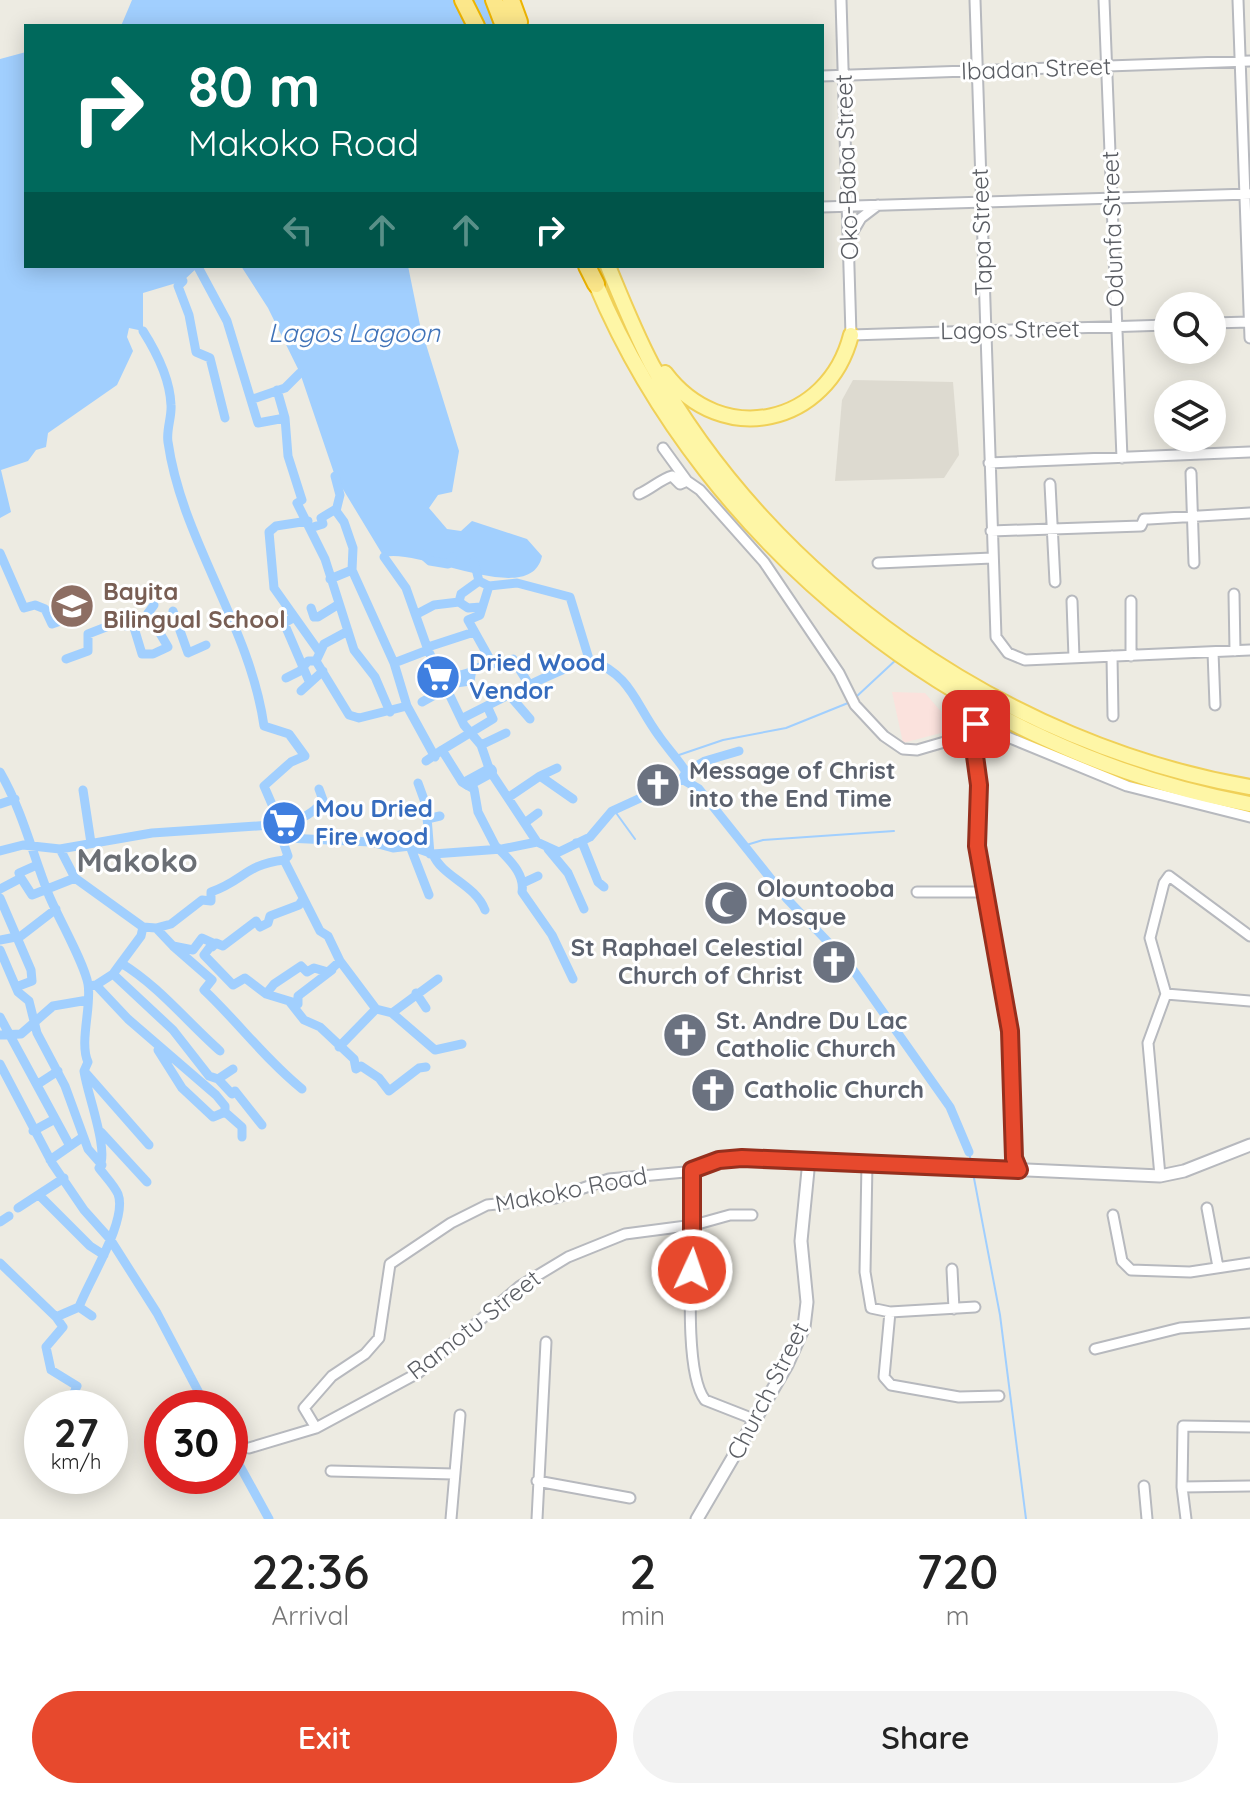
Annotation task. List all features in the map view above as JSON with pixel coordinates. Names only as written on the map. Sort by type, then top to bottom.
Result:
[{"type":"highway","points":[[463,0],[475,24]]},
{"type":"highway","points":[[494,0],[514,24]]},
{"type":"highway","points":[[513,0],[515,24]]},
{"type":"highway","points":[[589,268],[596,284]]},
{"type":"main road","points":[[609,268],[639,340],[673,399],[754,507],[874,628]]},
{"type":"main road","points":[[596,284],[613,325],[652,396],[720,487],[774,546],[874,628],[936,672],[963,697],[1074,753],[1154,782],[1250,804]]},
{"type":"main road","points":[[639,340],[688,397],[718,412],[750,418],[782,415],[814,399],[834,379],[846,356],[851,335]]},
{"type":"main road","points":[[936,672],[1091,744],[1176,772],[1250,787]]},
{"type":"street","name":"Oko-Baba Street","points":[[841,0],[851,335]]},
{"type":"street","name":"Tapa Street","points":[[975,0],[994,622],[1001,647],[1025,660],[1074,658]]},
{"type":"street","name":"Odunfa Street","points":[[1104,0],[1122,458]]},
{"type":"street","points":[[1238,0],[1245,61],[1250,338]]},
{"type":"street","name":"Ibadan Street","points":[[824,76],[1245,61]]},
{"type":"street","points":[[824,207],[1246,194]]},
{"type":"street","points":[[849,238],[861,218],[878,205]]},
{"type":"street","points":[[1226,323],[1250,322]]},
{"type":"street","name":"Lagos Street","points":[[851,335],[1154,326]]},
{"type":"street","points":[[663,448],[687,481],[700,490],[764,562],[839,673],[855,705],[884,736],[907,750],[926,748],[972,734]]},
{"type":"street","points":[[989,463],[1250,452]]},
{"type":"street","points":[[1191,473],[1194,563]]},
{"type":"street","points":[[639,494],[654,488],[667,477],[672,476],[680,484],[687,481]]},
{"type":"street","points":[[1050,484],[1055,582]]},
{"type":"street","points":[[991,531],[1141,526],[1144,519],[1250,513]]},
{"type":"street","points":[[878,563],[992,558]]},
{"type":"street","points":[[1234,594],[1235,651]]},
{"type":"street","points":[[1072,601],[1074,658],[1250,650]]},
{"type":"street","points":[[1131,601],[1131,656]]},
{"type":"street","points":[[1213,652],[1215,705]]},
{"type":"street","points":[[1112,656],[1113,716]]},
{"type":"street","points":[[1019,1170],[1014,1158],[1010,1031],[1003,974],[977,846],[979,785],[972,734],[976,724],[1127,786],[1250,817]]},
{"type":"street","points":[[1160,1176],[1148,1043],[1166,994],[1150,938],[1158,902],[1169,876],[1181,881],[1212,911],[1250,936]]},
{"type":"street","points":[[917,892],[984,892]]},
{"type":"street","points":[[1166,994],[1250,1001]]},
{"type":"street","name":"Makoko Road","points":[[316,1428],[304,1408],[332,1376],[365,1354],[379,1338],[390,1264],[451,1223],[487,1205],[555,1198],[609,1179],[692,1170],[719,1160],[742,1158],[1160,1176],[1184,1171],[1250,1145]]},
{"type":"street","name":"Church Street","points":[[697,1519],[787,1365],[807,1315],[801,1241],[809,1160]]},
{"type":"street","points":[[867,1163],[865,1272],[871,1308],[890,1312],[975,1307]]},
{"type":"street","points":[[692,1170],[692,1339],[696,1382],[705,1400],[756,1420]]},
{"type":"street","points":[[1207,1208],[1218,1267]]},
{"type":"street","name":"Ramotu Street","points":[[249,1448],[316,1428],[418,1373],[539,1271],[625,1234],[694,1225],[730,1215],[752,1215]]},
{"type":"street","points":[[1113,1215],[1122,1261],[1131,1270],[1167,1273],[1250,1263]]},
{"type":"street","points":[[952,1269],[954,1309]]},
{"type":"street","points":[[890,1312],[884,1377],[891,1385],[959,1397],[999,1396]]},
{"type":"street","points":[[1095,1349],[1180,1328],[1250,1323]]},
{"type":"street","points":[[537,1519],[546,1342]]},
{"type":"street","points":[[451,1519],[460,1415]]},
{"type":"street","points":[[1186,1519],[1182,1487],[1183,1426],[1250,1427]]},
{"type":"street","points":[[331,1471],[454,1474]]},
{"type":"street","points":[[537,1481],[630,1498]]},
{"type":"street","points":[[1144,1486],[1147,1519]]},
{"type":"street","points":[[1182,1487],[1250,1486]]},
{"type":"shaded area","points":[[853,380],[953,382],[959,455],[944,478],[835,481],[842,400]]},
{"type":"shaded area","points":[[892,692],[925,693],[956,729],[903,743]]},
{"type":"water","points":[[132,0],[520,0],[527,24],[122,24]]},
{"type":"water","points":[[24,53],[24,268],[197,268],[183,281],[143,293],[143,331],[129,328],[127,337],[133,351],[117,385],[48,433],[46,447],[36,450],[28,461],[1,470],[11,512],[0,518],[0,59]]},
{"type":"water","name":"Lagos Lagoon","points":[[242,268],[408,268],[420,325],[459,451],[452,492],[438,495],[429,508],[447,529],[461,531],[472,521],[527,539],[542,556],[534,571],[518,577],[497,577],[423,560],[384,557],[335,476],[300,373],[268,308]]},
{"type":"waterway","points":[[199,268],[227,321],[258,423],[285,418]]},
{"type":"waterway","points":[[183,281],[178,286],[189,315],[196,352],[210,358],[225,418]]},
{"type":"waterway","points":[[143,331],[158,357],[168,385],[171,410],[168,437],[176,479],[187,514],[245,653],[264,726],[289,734],[305,756],[291,762],[264,786],[277,816],[271,825]]},
{"type":"waterway","points":[[253,399],[285,388],[300,373]]},
{"type":"waterway","points":[[277,390],[285,418],[288,456],[302,500],[297,503],[325,559],[354,650],[375,677],[390,712]]},
{"type":"waterway","points":[[335,476],[340,495],[336,511],[344,522],[353,548],[352,570],[394,663],[407,706],[435,757]]},
{"type":"waterway","points":[[310,528],[323,524],[321,518],[336,509]]},
{"type":"waterway","points":[[308,521],[276,526],[269,532],[274,588],[318,650]]},
{"type":"waterway","points":[[0,553],[24,608],[35,605],[45,609],[52,624],[80,614]]},
{"type":"waterway","points":[[422,554],[430,561],[448,564],[452,557]]},
{"type":"waterway","points":[[384,557],[406,588],[428,650],[464,725],[481,745],[490,771],[537,842]]},
{"type":"waterway","points":[[474,561],[479,581],[489,586],[517,583],[570,597],[589,659],[615,673],[631,691],[686,772],[682,779],[699,789],[787,899],[849,964],[950,1107],[969,1152]]},
{"type":"waterway","points":[[330,579],[352,570]]},
{"type":"waterway","points":[[417,614],[434,605],[459,602],[461,594],[479,581]]},
{"type":"waterway","points":[[489,586],[480,615],[468,620],[492,663]]},
{"type":"waterway","points":[[459,602],[468,608],[481,607]]},
{"type":"waterway","points":[[311,608],[314,617],[318,617],[339,604]]},
{"type":"waterway","points":[[66,659],[88,651],[88,634],[124,620],[126,626],[132,621],[142,654],[153,654],[168,647],[148,613],[154,605]]},
{"type":"waterway","points":[[173,611],[188,653],[206,645]]},
{"type":"waterway","points":[[293,618],[284,623],[309,681]]},
{"type":"waterway","points":[[286,678],[300,671],[308,661],[316,661],[324,644],[348,631]]},
{"type":"waterway","points":[[428,647],[474,632]]},
{"type":"waterway","points":[[394,663],[428,650]]},
{"type":"waterway","points":[[856,697],[898,658]]},
{"type":"waterway","points":[[422,702],[456,683],[470,681],[472,669],[513,659],[537,697]]},
{"type":"waterway","points":[[463,718],[589,659]]},
{"type":"waterway","points":[[316,661],[349,715],[359,718],[407,706]]},
{"type":"waterway","points":[[440,674],[453,668],[457,676],[471,672]]},
{"type":"waterway","points":[[301,691],[323,671]]},
{"type":"waterway","points":[[511,697],[530,719]]},
{"type":"waterway","points":[[676,756],[723,740],[786,728],[848,703]]},
{"type":"waterway","points":[[442,750],[493,719],[487,706]]},
{"type":"waterway","points":[[481,745],[506,733]]},
{"type":"waterway","points":[[426,761],[442,750],[462,782],[474,789],[478,812],[496,847]]},
{"type":"waterway","points":[[686,772],[705,761],[739,751]]},
{"type":"waterway","points":[[540,776],[557,768]]},
{"type":"waterway","points":[[468,783],[490,771]]},
{"type":"waterway","points":[[0,772],[15,801],[48,893],[88,984],[85,1045],[88,1062],[84,1071],[100,1136],[102,1160],[99,1168],[118,1194],[120,1205],[113,1234],[79,1307]]},
{"type":"waterway","points":[[509,797],[540,776],[573,799]]},
{"type":"waterway","points":[[0,851],[23,845],[60,849],[152,833],[271,825],[287,838],[371,842],[393,848],[410,846],[433,854],[502,849],[537,842],[559,852],[590,837],[612,811],[682,779]]},
{"type":"waterway","points":[[418,783],[426,805],[430,854]]},
{"type":"waterway","points":[[271,825],[293,821],[313,811],[323,800],[319,789]]},
{"type":"waterway","points":[[83,790],[91,843]]},
{"type":"waterway","points":[[0,804],[15,799]]},
{"type":"waterway","points":[[614,810],[635,839]]},
{"type":"waterway","points":[[526,822],[538,813]]},
{"type":"waterway","points":[[427,819],[440,816]]},
{"type":"waterway","points":[[369,842],[401,831]]},
{"type":"waterway","points":[[743,846],[763,840],[894,831]]},
{"type":"waterway","points":[[281,836],[288,856],[284,860],[320,931],[328,936],[340,961],[376,1009],[339,1047]]},
{"type":"waterway","points":[[576,843],[582,842],[598,882],[604,887]]},
{"type":"waterway","points":[[410,846],[429,895]]},
{"type":"waterway","points":[[497,847],[519,873],[522,892],[552,935],[573,979]]},
{"type":"waterway","points":[[60,849],[75,878],[143,927],[156,928],[173,946],[193,950],[202,938],[213,943],[204,955],[233,985],[245,978],[266,994],[289,1001],[304,1020],[320,1027],[354,1059],[356,1069],[361,1066],[379,1078],[389,1091],[419,1068],[426,1067]]},
{"type":"waterway","points":[[548,849],[568,873],[584,909]]},
{"type":"waterway","points":[[433,854],[444,869],[474,894],[485,910]]},
{"type":"waterway","points":[[156,928],[171,924],[202,900],[211,901],[211,892],[252,869],[284,860]]},
{"type":"waterway","points":[[0,889],[21,878],[19,873],[37,865]]},
{"type":"waterway","points":[[523,883],[538,876]]},
{"type":"waterway","points":[[21,878],[32,895],[75,878]]},
{"type":"waterway","points":[[0,898],[31,970],[32,981],[16,987]]},
{"type":"waterway","points":[[212,947],[216,943],[223,946],[256,921],[260,927],[268,923],[270,916],[299,905],[303,899]]},
{"type":"waterway","points":[[0,940],[21,936],[56,909]]},
{"type":"waterway","points":[[121,963],[141,936],[143,927]]},
{"type":"waterway","points":[[173,946],[212,980],[204,990],[302,1089]]},
{"type":"waterway","points":[[0,950],[18,992],[29,1001],[37,1033],[65,1086],[88,1149],[102,1165]]},
{"type":"waterway","points":[[266,994],[274,984],[301,966],[307,972],[314,968],[328,972],[340,961]]},
{"type":"waterway","points":[[113,974],[121,963],[135,972],[220,1051]]},
{"type":"waterway","points":[[289,1001],[298,1004],[298,996],[332,970]]},
{"type":"waterway","points":[[96,985],[113,974],[173,1030],[209,1076],[218,1079],[233,1069]]},
{"type":"waterway","points":[[392,1013],[438,979]]},
{"type":"waterway","points":[[89,986],[96,985],[128,1019],[216,1095],[225,1106],[225,1112],[242,1127],[242,1137]]},
{"type":"waterway","points":[[416,993],[426,1008]]},
{"type":"waterway","points":[[0,1035],[21,1034],[53,1006],[88,1000]]},
{"type":"waterway","points":[[376,1009],[392,1013],[435,1050],[462,1044]]},
{"type":"waterway","points":[[0,1017],[70,1146]]},
{"type":"waterway","points":[[158,1050],[182,1088],[213,1117],[225,1112]]},
{"type":"waterway","points":[[0,1064],[52,1163],[84,1210],[110,1239],[157,1313],[198,1390]]},
{"type":"waterway","points":[[38,1084],[58,1071]]},
{"type":"waterway","points":[[84,1071],[149,1145]]},
{"type":"waterway","points":[[218,1079],[232,1094],[235,1091],[262,1125]]},
{"type":"waterway","points":[[33,1131],[55,1119]]},
{"type":"waterway","points":[[101,1132],[147,1182]]},
{"type":"waterway","points":[[50,1160],[83,1137]]},
{"type":"waterway","points":[[969,1152],[971,1162]]},
{"type":"waterway","points":[[973,1173],[1000,1315],[1026,1519]]},
{"type":"waterway","points":[[18,1208],[64,1178]]},
{"type":"waterway","points":[[40,1196],[90,1246],[104,1255]]},
{"type":"waterway","points":[[0,1222],[9,1216]]},
{"type":"waterway","points":[[0,1263],[56,1317],[79,1307],[92,1316]]},
{"type":"waterway","points":[[56,1317],[63,1327],[46,1347],[51,1370],[77,1386],[75,1390]]},
{"type":"waterway","points":[[248,1481],[269,1519]]},
{"type":"place","name":"Bayita Bilingual School","points":[[72,606]]},
{"type":"place","name":"Dried Wood Vendor","points":[[438,677]]},
{"type":"place","name":"Message of Christ into the End Time","points":[[658,785]]},
{"type":"place","name":"Mou Dried Fire wood","points":[[284,823]]},
{"type":"place","name":"Olountooba Mosque","points":[[726,903]]},
{"type":"place","name":"St Raphael Celestial Church of Christ","points":[[834,962]]},
{"type":"place","name":"St. Andre Du Lac Catholic Church","points":[[685,1035]]},
{"type":"place","name":"Catholic Church","points":[[713,1090]]},
{"type":"district","name":"Makoko","points":[[137,861]]},
{"type":"route","points":[[692,1270],[692,1170],[719,1160],[775,1159],[1019,1170],[1014,1158],[1011,1046],[1003,974],[986,905],[977,846],[979,785],[972,734],[976,724]]}]
